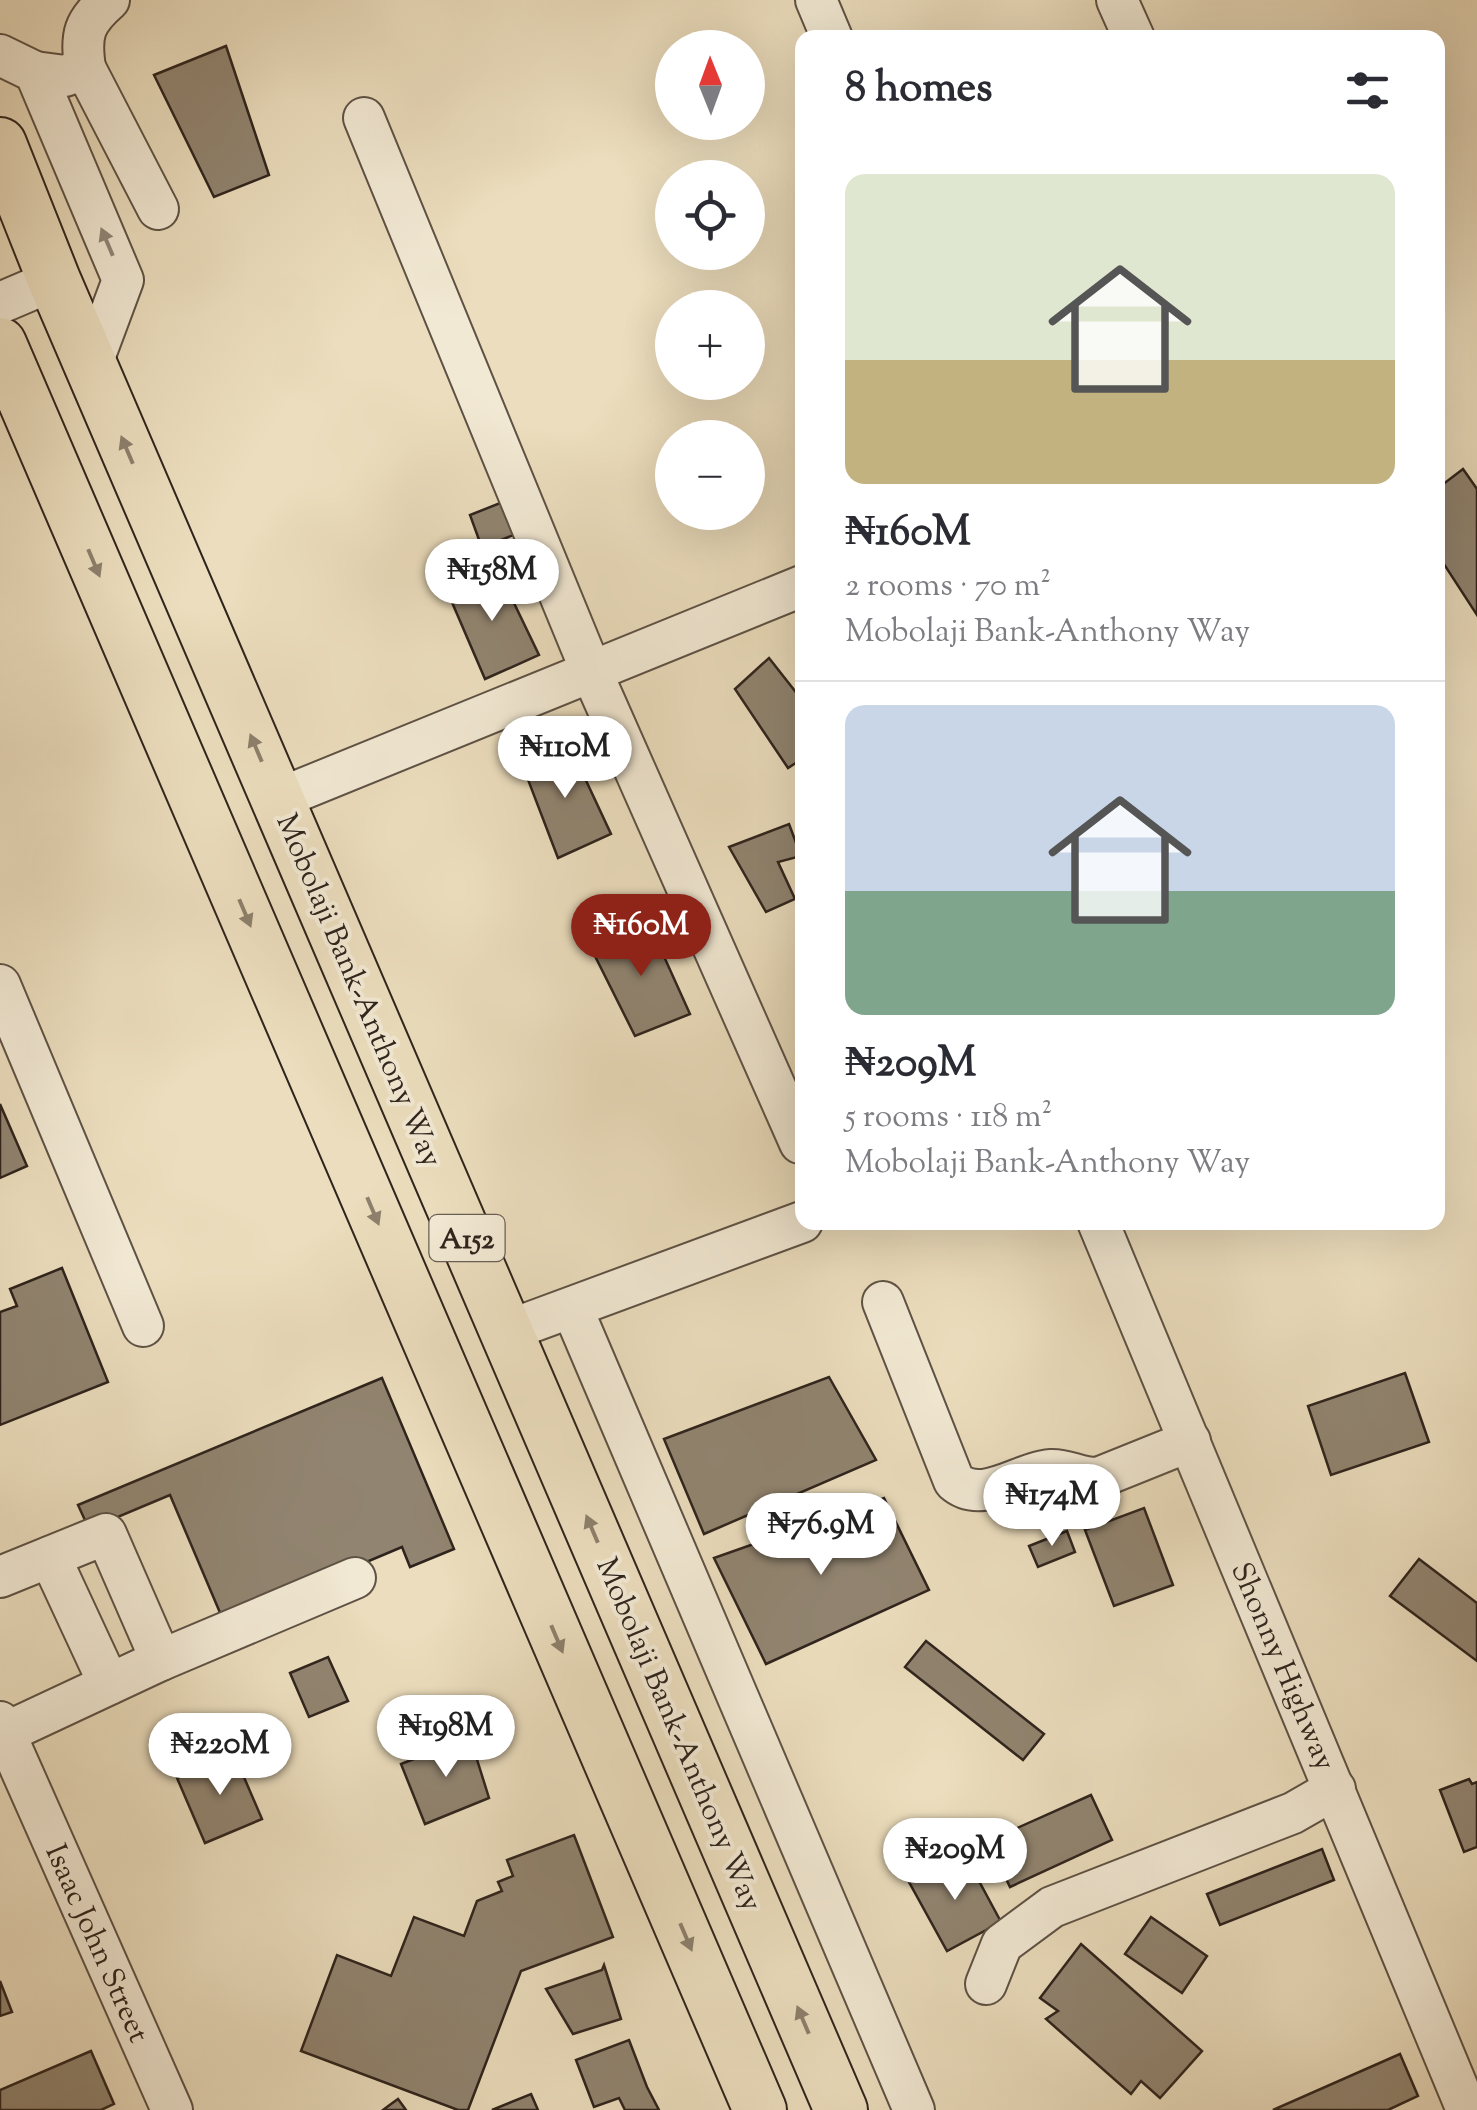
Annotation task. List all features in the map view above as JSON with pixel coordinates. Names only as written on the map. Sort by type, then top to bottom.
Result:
[{"type":"main road","name":"Mobolaji Bank-Anthony Way","points":[[0,144],[54,280],[841,2110]]},
{"type":"main road","name":"A152","points":[[0,344],[760,2110]]},
{"type":"street","points":[[109,0],[88,18],[83,50],[85,68],[158,209]]},
{"type":"street","points":[[816,0],[829,30]]},
{"type":"street","points":[[1117,0],[1130,30]]},
{"type":"street","points":[[17,63],[65,76],[85,68]]},
{"type":"street","points":[[17,63],[123,280],[91,366]]},
{"type":"street","points":[[364,118],[592,673],[795,1132]]},
{"type":"street","points":[[0,303],[54,280]]},
{"type":"street","points":[[278,800],[795,589]]},
{"type":"street","points":[[0,985],[143,1326]]},
{"type":"street","points":[[508,1332],[795,1225]]},
{"type":"street","name":"Shonny Highway","points":[[1101,1230],[1467,2110]]},
{"type":"street","points":[[883,1302],[954,1481],[964,1489],[978,1491],[1053,1470],[1098,1478],[1190,1441]]},
{"type":"street","points":[[572,1308],[914,2110]]},
{"type":"street","points":[[0,1577],[106,1534],[161,1660]]},
{"type":"street","points":[[50,1557],[110,1684]]},
{"type":"street","points":[[2,1728],[355,1578]]},
{"type":"street","name":"Isaac John Street","points":[[2,1728],[172,2110]]},
{"type":"street","points":[[986,1984],[1002,1944],[1052,1907],[1292,1812],[1335,1789]]},
{"type":"building","points":[[226,46],[269,175],[214,197],[154,75]]},
{"type":"building","points":[[1463,469],[1477,489],[1477,615],[1445,566],[1445,483]]},
{"type":"building","points":[[513,498],[528,529],[482,548],[470,515]]},
{"type":"building","points":[[499,572],[539,655],[485,679],[445,586]]},
{"type":"building","points":[[769,658],[795,691],[795,764],[788,768],[735,689]]},
{"type":"building","points":[[568,742],[611,834],[558,858],[522,764]]},
{"type":"building","points":[[789,824],[795,840],[795,858],[778,862],[795,899],[766,912],[729,847]]},
{"type":"building","points":[[648,921],[690,1014],[635,1036],[590,946]]},
{"type":"building","points":[[0,1104],[27,1166],[0,1178]]},
{"type":"building","points":[[62,1268],[108,1382],[0,1425],[0,1312],[17,1306],[10,1289]]},
{"type":"building","points":[[1405,1373],[1429,1442],[1331,1475],[1308,1406]]},
{"type":"building","points":[[829,1377],[876,1460],[704,1534],[664,1439]]},
{"type":"building","points":[[382,1378],[454,1549],[410,1567],[402,1547],[224,1622],[170,1495],[89,1529],[78,1505]]},
{"type":"building","points":[[884,1498],[929,1590],[766,1664],[714,1558]]},
{"type":"building","points":[[1144,1508],[1173,1585],[1114,1606],[1085,1530]]},
{"type":"building","points":[[1067,1531],[1075,1552],[1038,1567],[1029,1546]]},
{"type":"building","points":[[1419,1559],[1477,1603],[1477,1661],[1390,1596]]},
{"type":"building","points":[[926,1641],[1044,1734],[1023,1760],[905,1667]]},
{"type":"building","points":[[328,1657],[348,1701],[309,1717],[290,1673]]},
{"type":"building","points":[[470,1737],[489,1798],[425,1824],[401,1764]]},
{"type":"building","points":[[234,1754],[262,1819],[205,1843],[177,1778]]},
{"type":"building","points":[[1469,1779],[1472,1784],[1477,1782],[1477,1847],[1464,1852],[1440,1790]]},
{"type":"building","points":[[1091,1795],[1112,1840],[1010,1887],[988,1841]]},
{"type":"building","points":[[574,1835],[613,1937],[521,1971],[468,2110],[458,2110],[301,2051],[337,1955],[391,1976],[414,1917],[464,1936],[477,1901],[502,1891],[498,1882],[513,1876],[507,1860]]},
{"type":"building","points":[[1322,1849],[1334,1880],[1220,1925],[1207,1894]]},
{"type":"building","points":[[965,1855],[1001,1922],[947,1951],[909,1882]]},
{"type":"building","points":[[1151,1917],[1207,1956],[1182,1993],[1125,1954]]},
{"type":"building","points":[[1081,1944],[1202,2051],[1160,2098],[1141,2081],[1131,2094],[1046,2019],[1058,2011],[1040,1998]]},
{"type":"building","points":[[604,1965],[621,2019],[573,2034],[546,1989],[602,1970]]},
{"type":"building","points":[[0,1981],[12,2012],[0,2016]]},
{"type":"building","points":[[629,2040],[659,2110],[625,2110],[619,2098],[594,2107],[576,2060]]},
{"type":"building","points":[[91,2051],[114,2104],[101,2110],[0,2110],[0,2090]]},
{"type":"building","points":[[1400,2054],[1418,2096],[1388,2110],[1273,2110]]},
{"type":"building","points":[[531,2094],[538,2110],[492,2110]]},
{"type":"building","points":[[398,2099],[406,2110],[383,2110],[391,2104]]}]
